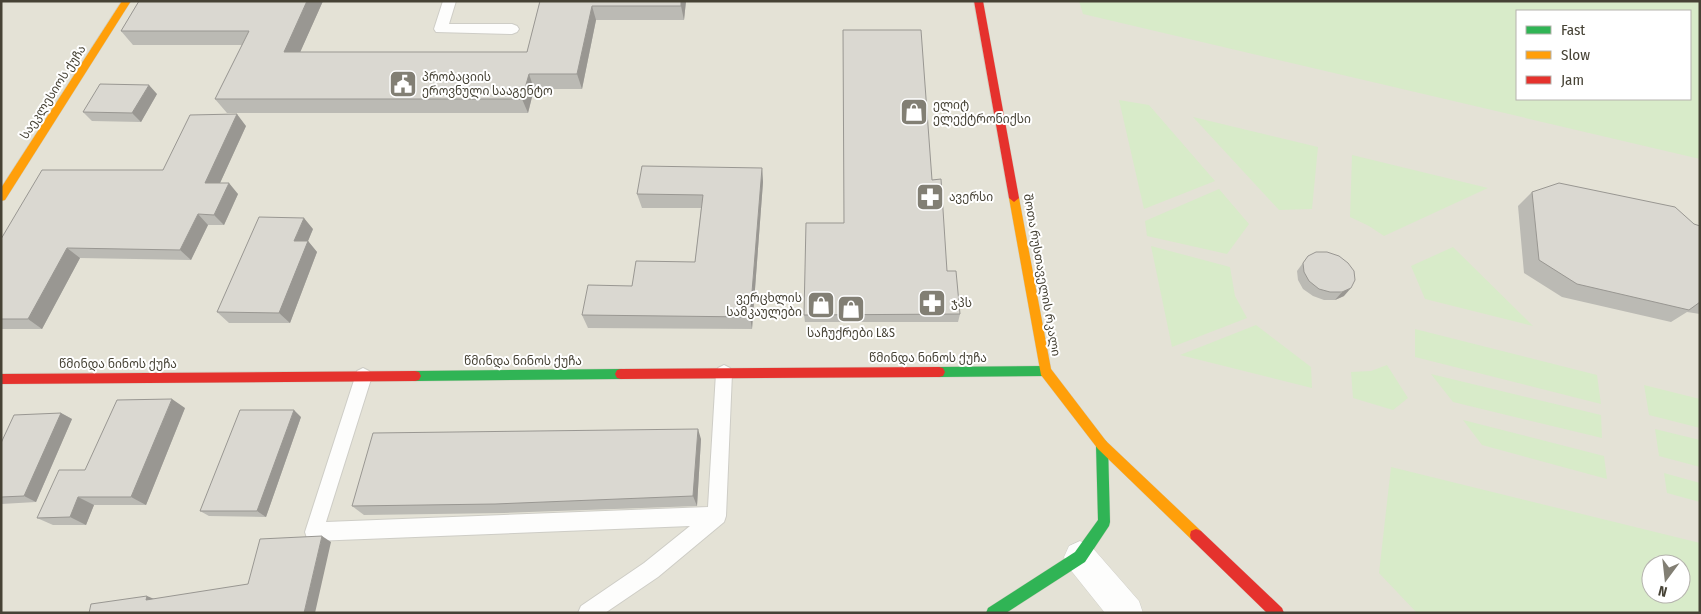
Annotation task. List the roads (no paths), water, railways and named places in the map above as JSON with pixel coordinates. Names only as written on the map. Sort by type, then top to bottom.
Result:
[{"type":"street","name":"საეკლესიოს ქუჩა","points":[[1,197],[127,1]]},
{"type":"street","name":"შოთა რუსთაველის რკალი","points":[[978,1],[1045,371],[1102,446],[1277,613]]},
{"type":"street","name":"წმინდა ნინოს ქუჩა","points":[[1,379],[1045,371]]},
{"type":"street","points":[[993,613],[1080,557],[1104,522],[1102,446]]},
{"type":"street","points":[[1080,557],[1127,613]]},
{"type":"lane","points":[[450,1],[440,29],[512,29]]},
{"type":"lane","points":[[588,613],[651,570],[717,516],[724,373]]},
{"type":"lane","points":[[363,376],[314,532],[717,516]]},
{"type":"place","name":"პრობაციის ეროვნული სააგენტო","points":[[403,84]]},
{"type":"place","name":"ელიტ ელექტრონიქსი","points":[[914,112]]},
{"type":"place","name":"ავერსი","points":[[930,197]]},
{"type":"place","name":"ჯპს","points":[[932,303]]},
{"type":"place","name":"ვერცხლის სამკაულები","points":[[821,305]]},
{"type":"place","name":"საჩუქრები L&S","points":[[851,309]]}]
